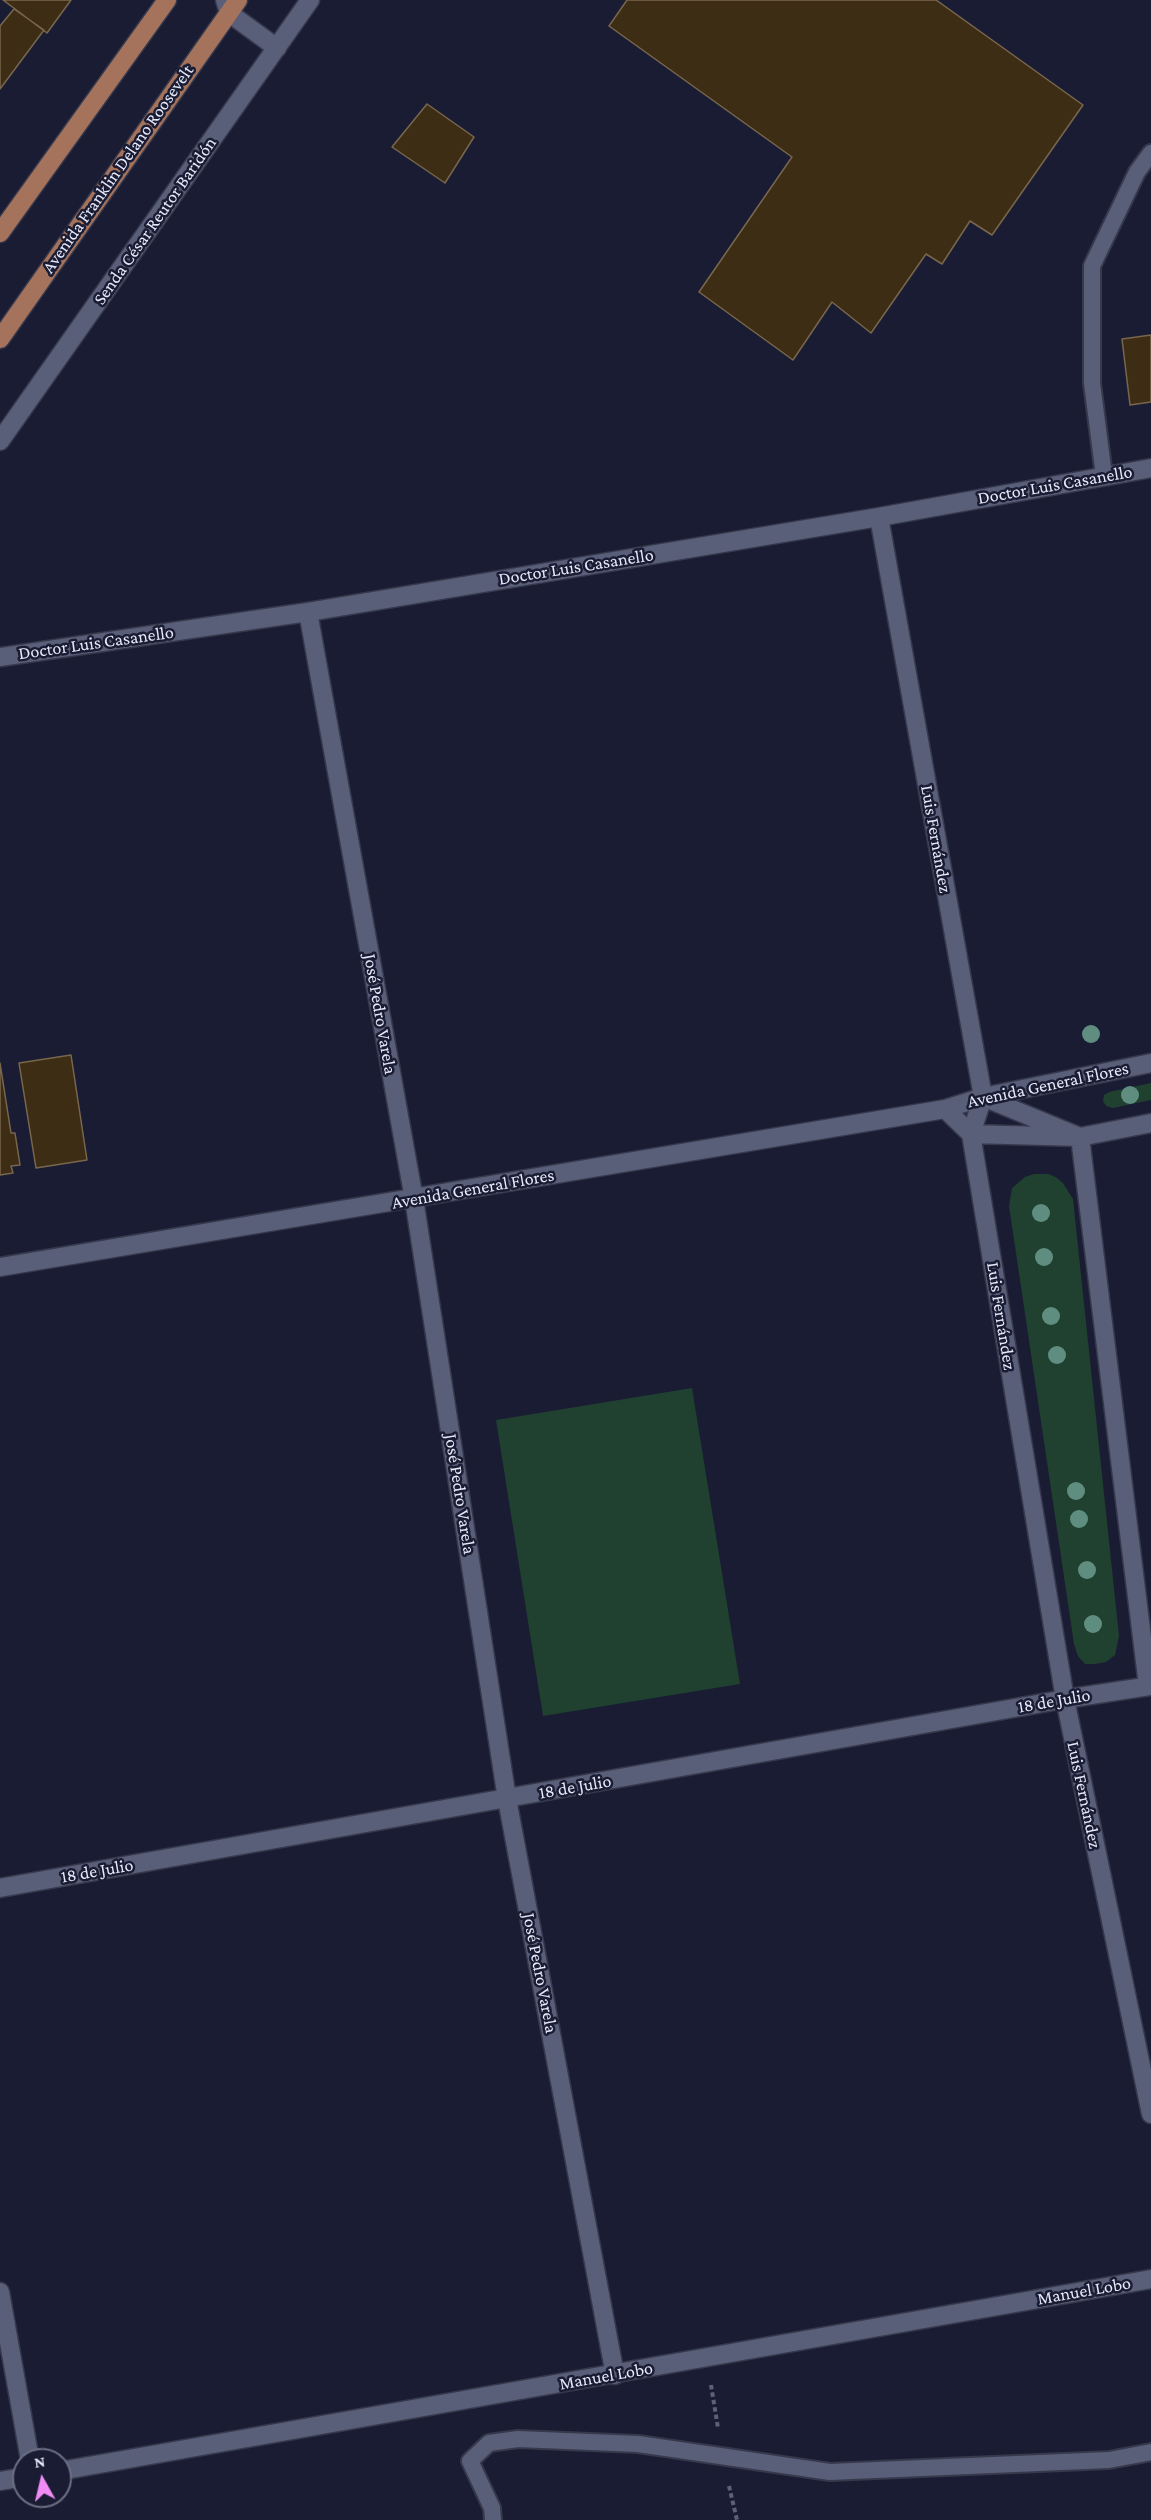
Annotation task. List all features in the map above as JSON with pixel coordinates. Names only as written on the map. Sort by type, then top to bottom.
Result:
[{"type":"main road","points":[[0,233],[167,0]]},
{"type":"main road","name":"Avenida Franklin Delano Roosevelt","points":[[0,339],[231,4]]},
{"type":"street","name":"Senda César Reutor Baridón","points":[[0,441],[310,0]]},
{"type":"street","points":[[231,4],[277,48]]},
{"type":"street","name":"Doctor Luis Casanello","points":[[0,657],[308,612],[879,517],[1151,468]]},
{"type":"street","name":"Luis Fernández","points":[[879,517],[982,1097],[970,1134],[1065,1699],[1151,2114]]},
{"type":"street","name":"José Pedro Varela","points":[[308,612],[414,1199],[507,1799],[615,2375]]},
{"type":"street","name":"Avenida General Flores","points":[[0,1267],[945,1109],[982,1097],[1151,1063]]},
{"type":"street","points":[[982,1097],[1080,1137],[1150,1686]]},
{"type":"street","name":"Avenida General Flores","points":[[945,1109],[970,1134],[1080,1137],[1151,1123]]},
{"type":"street","name":"18 de Julio","points":[[0,1888],[1065,1699],[1150,1686]]},
{"type":"street","name":"Manuel Lobo","points":[[72,2469],[1151,2279]]},
{"type":"street","points":[[0,2292],[28,2448]]},
{"type":"lane","points":[[1104,476],[1092,383],[1092,266],[1137,172],[1151,153]]},
{"type":"lane","points":[[493,2520],[492,2508],[470,2461],[489,2443],[518,2439],[638,2444],[830,2472],[1109,2460],[1151,2452]]},
{"type":"green space","points":[[1151,1083],[1151,1100],[1113,1108],[1106,1106],[1103,1101],[1104,1095],[1109,1092]]},
{"type":"green space","points":[[1034,1174],[1049,1174],[1057,1178],[1073,1199],[1119,1636],[1115,1655],[1106,1662],[1095,1664],[1085,1664],[1078,1656],[1074,1644],[1009,1206],[1012,1188],[1025,1177]]},
{"type":"green space","points":[[692,1388],[740,1684],[543,1716],[496,1420]]},
{"type":"building","points":[[3,0],[71,0],[47,33]]},
{"type":"building","points":[[627,0],[936,0],[1083,105],[992,235],[970,221],[942,264],[926,254],[871,333],[832,302],[793,360],[699,292],[792,157],[609,26]]},
{"type":"building","points":[[14,9],[44,30],[0,89],[0,26]]},
{"type":"building","points":[[427,104],[474,137],[445,183],[392,147]]},
{"type":"building","points":[[1151,335],[1151,402],[1130,405],[1122,339]]},
{"type":"building","points":[[71,1055],[87,1160],[36,1168],[19,1063]]},
{"type":"building","points":[[0,1063],[11,1133],[15,1133],[20,1165],[11,1166],[13,1173],[0,1175]]}]
